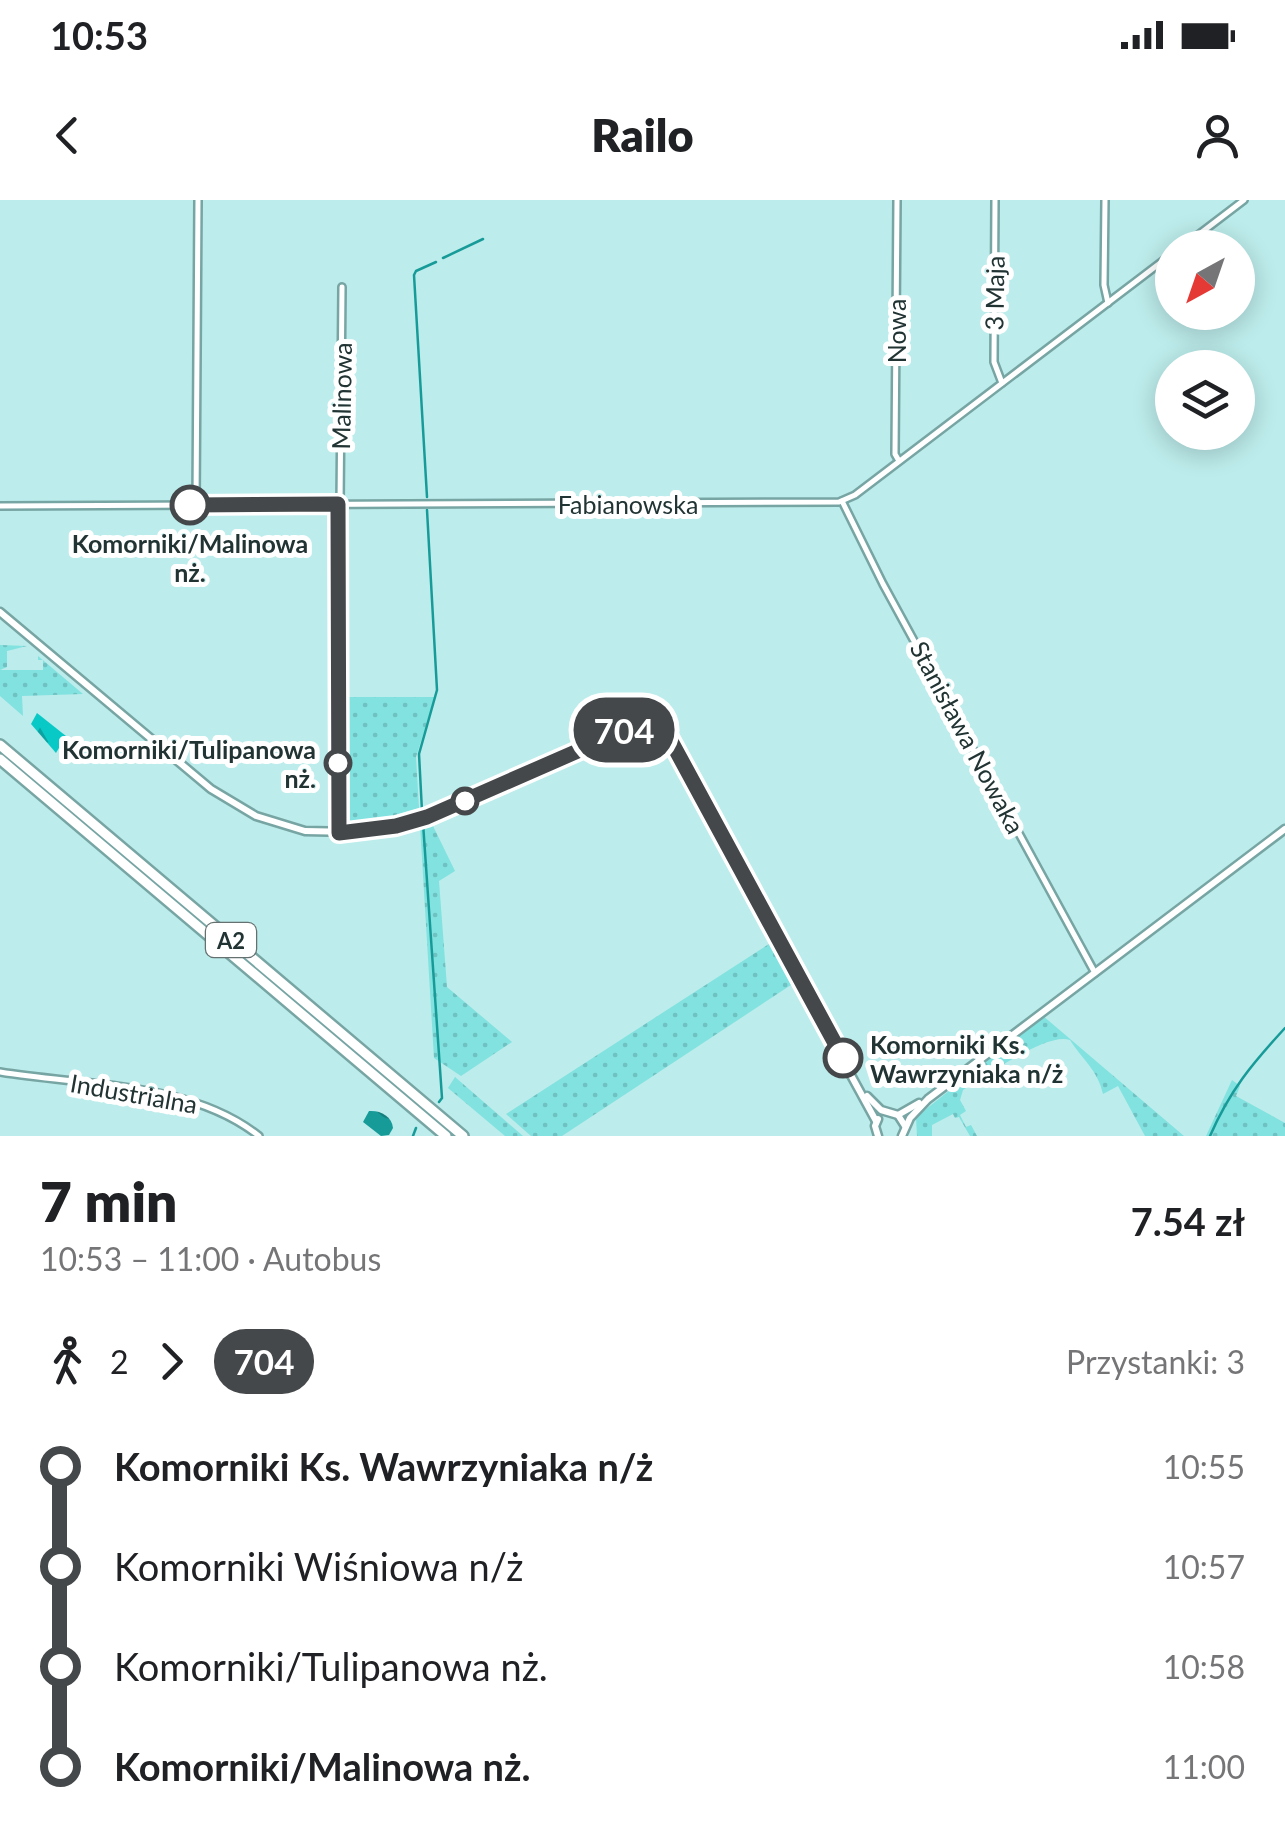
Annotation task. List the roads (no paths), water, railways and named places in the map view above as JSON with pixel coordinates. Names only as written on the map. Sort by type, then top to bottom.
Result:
[{"type":"highway","name":"A2","points":[[0,745],[463,1136]]},
{"type":"highway","name":"A2","points":[[0,759],[446,1136]]},
{"type":"street","points":[[196,505],[198,200]]},
{"type":"street","name":"Nowa","points":[[897,200],[899,461]]},
{"type":"street","name":"3 Maja","points":[[996,200],[994,362],[1002,383]]},
{"type":"street","points":[[1105,200],[1104,290],[1108,303]]},
{"type":"street","points":[[1205,230],[1244,200]]},
{"type":"street","points":[[842,501],[1155,267]]},
{"type":"street","name":"Malinowa","points":[[339,833],[342,288]]},
{"type":"street","name":"Fabianowska","points":[[0,506],[842,501]]},
{"type":"street","name":"Stanisława Nowaka","points":[[842,501],[1095,972]]},
{"type":"street","points":[[0,612],[220,795],[279,825],[304,832],[339,833],[396,826],[427,817],[655,720],[665,730],[862,1092],[876,1121],[875,1134]]},
{"type":"street","points":[[898,1115],[928,1099],[1285,829]]},
{"type":"street","name":"Industrialna","points":[[0,1072],[178,1096],[215,1108],[260,1136]]},
{"type":"street","points":[[862,1092],[887,1112],[898,1115],[905,1126]]},
{"type":"street","points":[[903,1136],[905,1126],[928,1099]]},
{"type":"street","points":[[876,1121],[887,1112]]},
{"type":"water","points":[[369,1111],[388,1117],[393,1128],[389,1135],[381,1136],[363,1122]]},
{"type":"waterway","points":[[443,258],[483,239]]},
{"type":"waterway","points":[[427,497],[414,275],[436,262]]},
{"type":"waterway","points":[[422,811],[419,754],[437,690],[427,510]]},
{"type":"waterway","points":[[423,823],[442,1098],[439,1102]]},
{"type":"waterway","points":[[1210,1136],[1243,1078],[1285,1028]]},
{"type":"waterway","points":[[413,1136],[416,1128]]},
{"type":"place","name":"Komorniki/Malinowa nż.","points":[[190,505]]},
{"type":"place","name":"Komorniki/Tulipanowa nż.","points":[[338,763]]},
{"type":"place","name":"Komorniki Ks. Wawrzyniaka n/ż","points":[[843,1058]]}]
